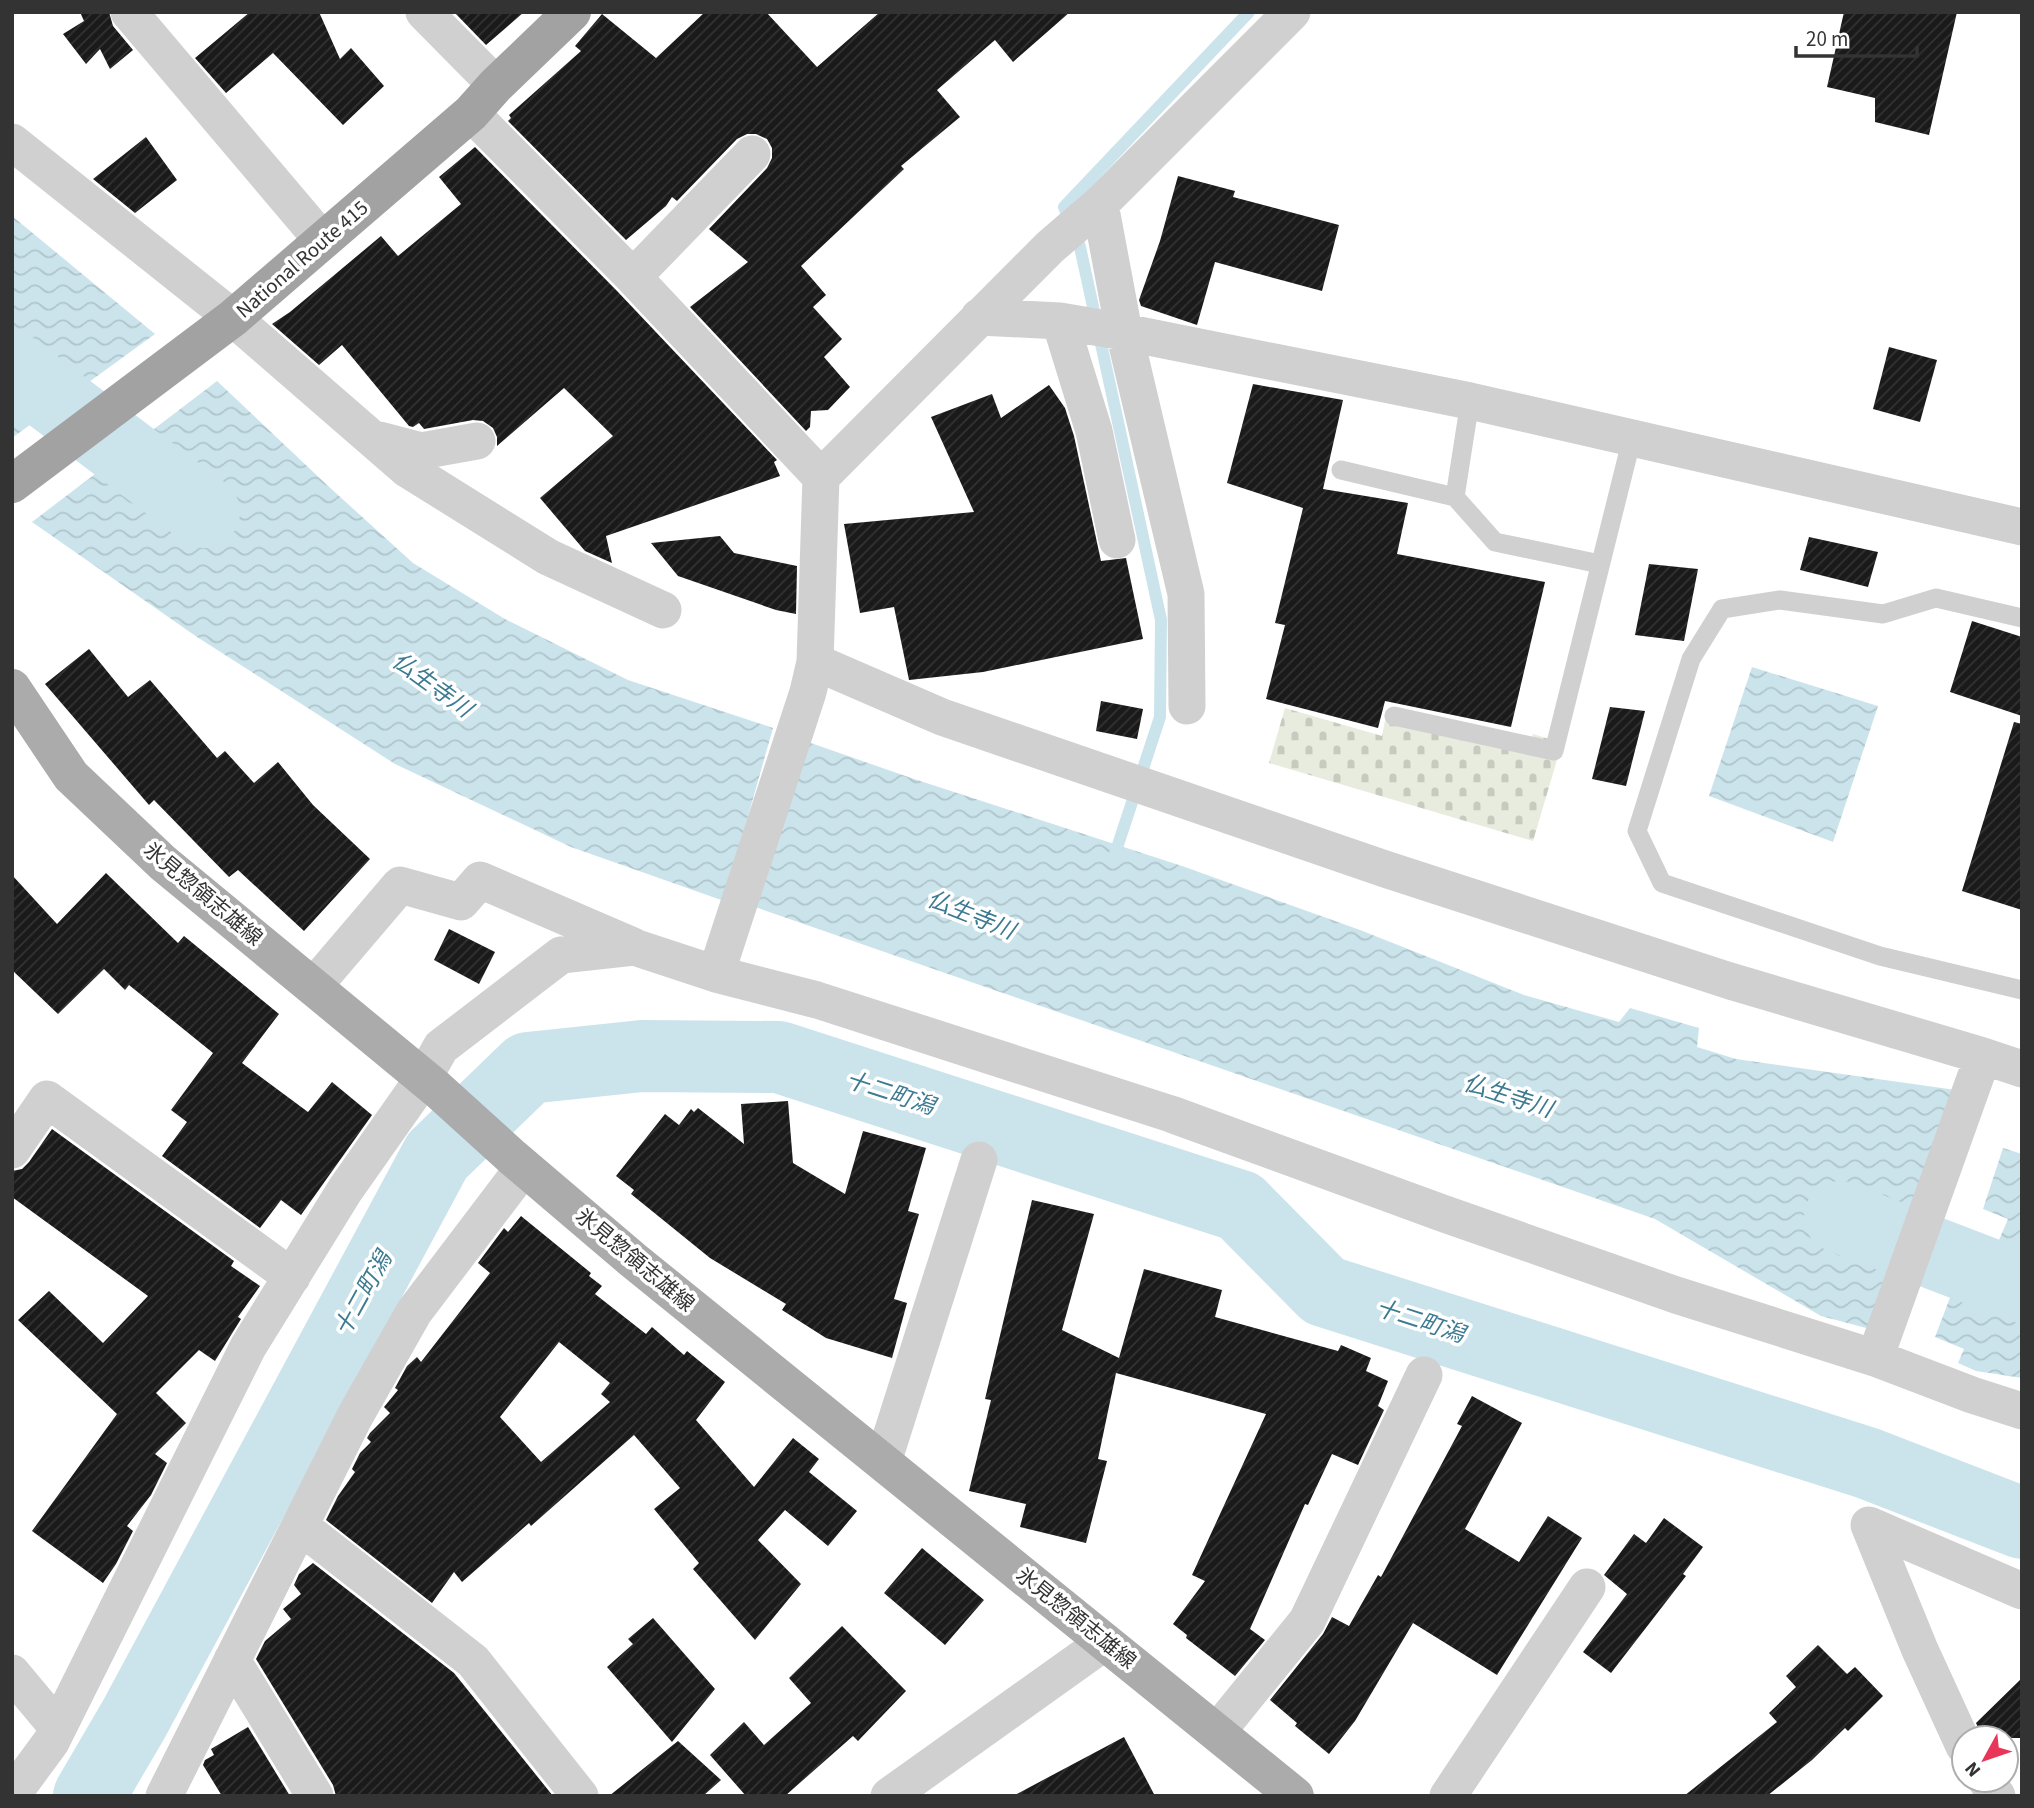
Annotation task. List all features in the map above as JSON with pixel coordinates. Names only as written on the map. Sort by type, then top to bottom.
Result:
[{"type":"highway","name":"National Route 415","points":[[12,484],[233,318],[484,99],[571,13]]},
{"type":"main road","name":"氷見惣領志雄線","points":[[12,688],[71,776],[163,863],[430,1084],[633,1260],[1295,1796]]},
{"type":"street","points":[[129,12],[323,241]]},
{"type":"street","points":[[424,12],[484,99],[633,277],[821,477]]},
{"type":"street","points":[[716,974],[811,677],[821,477],[979,317],[1050,247],[1100,204],[1292,12]]},
{"type":"street","points":[[12,142],[233,318],[407,469],[548,557],[663,610]]},
{"type":"street","points":[[633,277],[752,153]]},
{"type":"street","points":[[1100,204],[1124,332],[1186,594],[1187,706]]},
{"type":"street","points":[[979,317],[1060,321],[1470,401],[2022,527]]},
{"type":"street","points":[[1060,321],[1094,431],[1117,540]]},
{"type":"street","points":[[371,437],[421,451],[477,441]]},
{"type":"street","points":[[811,677],[942,717],[1385,869],[1730,981],[2022,1069]]},
{"type":"street","points":[[313,987],[400,885],[461,902],[480,880],[634,947],[716,974],[817,1000],[1171,1114],[1675,1295],[1875,1358],[2022,1410]]},
{"type":"street","points":[[12,1794],[51,1742],[248,1347],[345,1190],[430,1084],[441,1047],[561,955],[634,947]]},
{"type":"street","points":[[1875,1358],[1983,1056]]},
{"type":"street","points":[[12,1150],[47,1099],[292,1277]]},
{"type":"street","points":[[883,1462],[979,1160]]},
{"type":"street","points":[[164,1796],[355,1416],[414,1312],[518,1162]]},
{"type":"street","points":[[1217,1732],[1307,1621],[1424,1375]]},
{"type":"street","points":[[1954,1724],[1920,1650],[1869,1525],[2022,1591]]},
{"type":"street","points":[[300,1526],[473,1661],[580,1796]]},
{"type":"street","points":[[1448,1796],[1587,1587]]},
{"type":"street","points":[[890,1796],[1105,1642]]},
{"type":"street","points":[[232,1660],[315,1796]]},
{"type":"street","points":[[12,1673],[58,1728]]},
{"type":"lane","points":[[1455,496],[1470,401]]},
{"type":"lane","points":[[1394,716],[1554,751],[1632,438]]},
{"type":"lane","points":[[1341,470],[1455,496],[1495,542],[1600,564]]},
{"type":"lane","points":[[2022,618],[1936,598],[1883,614],[1780,600],[1722,609],[1691,659],[1637,831],[1662,884],[1880,956],[2022,990]]},
{"type":"green space","points":[[1285,708],[1382,736],[1385,721],[1528,753],[1533,734],[1562,743],[1533,841],[1269,763]]},
{"type":"water","points":[[12,216],[155,334],[12,438]]},
{"type":"water","points":[[217,381],[413,563],[505,619],[628,680],[773,728],[724,901],[571,847],[395,764],[197,637],[32,522]]},
{"type":"water","points":[[1752,667],[1878,706],[1833,842],[1709,796]]},
{"type":"water","points":[[808,742],[1182,866],[1360,930],[1524,995],[1619,1022],[1630,1008],[1699,1028],[1697,1047],[1736,1059],[1956,1090],[1870,1329],[1821,1316],[1655,1219],[755,907]]},
{"type":"water","points":[[2003,1148],[2022,1154],[2022,1378],[1976,1371],[1958,1363],[1964,1349],[1935,1337],[1959,1274],[1981,1282],[2008,1219],[1983,1209]]},
{"type":"building","points":[[80,12],[109,12],[113,26],[133,50],[110,69],[100,49],[86,64],[63,34],[84,21]]},
{"type":"building","points":[[250,12],[319,12],[340,59],[351,48],[384,86],[343,125],[273,53],[226,93],[195,58]]},
{"type":"building","points":[[454,12],[524,12],[486,45]]},
{"type":"building","points":[[705,12],[766,12],[817,67],[880,12],[1070,12],[1013,62],[995,40],[937,90],[960,117],[901,166],[904,169],[801,266],[826,295],[813,307],[842,339],[824,357],[850,387],[828,410],[811,411],[810,427],[806,431],[690,307],[748,262],[709,229],[767,168],[772,158],[772,148],[767,139],[756,134],[747,134],[737,139],[677,201],[672,197],[666,206],[626,240],[508,121],[511,118],[509,115],[581,51],[575,46],[602,14],[656,58]]},
{"type":"building","points":[[1844,12],[1957,12],[1929,135],[1875,122],[1875,98],[1827,87]]},
{"type":"building","points":[[146,137],[177,180],[135,213],[93,179]]},
{"type":"building","points":[[475,147],[618,292],[777,460],[774,462],[780,476],[606,536],[612,563],[585,551],[540,498],[613,436],[564,388],[497,446],[493,428],[483,421],[473,420],[424,429],[419,423],[413,427],[409,426],[342,345],[319,365],[272,324],[381,236],[398,256],[461,204],[439,177]]},
{"type":"building","points":[[1178,176],[1235,191],[1233,197],[1339,225],[1322,291],[1215,262],[1197,325],[1141,306],[1139,300],[1160,241]]},
{"type":"building","points":[[1889,347],[1937,360],[1920,422],[1873,409]]},
{"type":"building","points":[[1253,384],[1343,400],[1323,489],[1408,503],[1397,554],[1545,582],[1511,727],[1385,701],[1378,728],[1266,699],[1285,625],[1275,623],[1303,508],[1227,483]]},
{"type":"building","points":[[1049,385],[1065,408],[1074,436],[1101,561],[1126,558],[1143,639],[983,672],[909,680],[894,607],[860,613],[844,524],[974,512],[931,417],[992,394],[1001,418]]},
{"type":"building","points":[[720,536],[734,553],[797,566],[796,614],[776,610],[678,576],[651,543]]},
{"type":"building","points":[[1809,537],[1878,552],[1868,587],[1800,570]]},
{"type":"building","points":[[1649,564],[1698,569],[1684,641],[1635,635]]},
{"type":"building","points":[[1972,621],[2022,637],[2022,716],[1950,692]]},
{"type":"building","points":[[89,649],[128,697],[150,680],[217,758],[225,751],[254,783],[278,762],[313,805],[370,859],[304,931],[238,870],[229,877],[154,800],[149,805],[45,684]]},
{"type":"building","points":[[1101,701],[1143,709],[1137,739],[1096,731]]},
{"type":"building","points":[[1610,707],[1645,711],[1626,786],[1592,779]]},
{"type":"building","points":[[2014,722],[2022,724],[2022,910],[1962,891]]},
{"type":"building","points":[[106,873],[178,943],[184,936],[279,1014],[242,1063],[308,1112],[332,1082],[372,1115],[301,1215],[281,1200],[260,1228],[162,1156],[187,1122],[171,1110],[213,1053],[129,985],[125,990],[104,969],[58,1014],[12,970],[12,875],[57,924]]},
{"type":"building","points":[[449,929],[495,952],[479,984],[434,960]]},
{"type":"building","points":[[788,1101],[793,1163],[845,1194],[863,1131],[926,1148],[908,1211],[919,1214],[894,1299],[907,1303],[892,1358],[826,1338],[782,1310],[786,1304],[710,1258],[631,1194],[634,1190],[616,1176],[665,1114],[679,1125],[691,1109],[694,1112],[698,1108],[744,1144],[741,1104]]},
{"type":"building","points":[[52,1129],[234,1261],[231,1266],[260,1286],[238,1317],[241,1319],[215,1361],[199,1350],[156,1393],[186,1423],[155,1454],[167,1463],[151,1495],[127,1526],[133,1531],[103,1583],[32,1531],[117,1414],[18,1320],[49,1291],[103,1343],[148,1296],[12,1197],[12,1171],[22,1169],[29,1162]]},
{"type":"building","points":[[1032,1200],[1094,1214],[1062,1330],[1119,1358],[1144,1269],[1222,1290],[1215,1317],[1338,1351],[1341,1345],[1371,1358],[1366,1371],[1388,1381],[1378,1406],[1384,1410],[1358,1465],[1332,1454],[1308,1505],[1305,1504],[1250,1629],[1265,1640],[1235,1676],[1186,1638],[1187,1635],[1173,1624],[1205,1581],[1192,1575],[1266,1414],[1116,1373],[1098,1459],[1107,1461],[1086,1543],[1020,1527],[1026,1504],[969,1491],[991,1400],[985,1399]]},
{"type":"building","points":[[521,1216],[591,1273],[589,1276],[602,1286],[595,1294],[646,1334],[652,1327],[684,1355],[687,1351],[725,1382],[696,1420],[754,1487],[793,1438],[819,1459],[809,1472],[857,1511],[828,1546],[785,1510],[758,1540],[801,1584],[755,1640],[693,1569],[699,1563],[654,1509],[680,1488],[634,1435],[531,1526],[529,1523],[462,1582],[454,1572],[432,1603],[326,1520],[338,1496],[355,1472],[352,1469],[360,1453],[371,1442],[367,1438],[390,1413],[384,1407],[398,1390],[395,1388],[407,1366],[417,1357],[421,1362],[490,1273],[478,1263],[504,1228],[508,1232]],"holes":[[[559,1342],[610,1383],[601,1394],[610,1402],[541,1462],[500,1417]]]},
{"type":"building","points":[[1472,1396],[1522,1423],[1465,1529],[1519,1562],[1548,1516],[1582,1538],[1497,1675],[1413,1623],[1355,1721],[1329,1754],[1295,1726],[1297,1723],[1270,1700],[1323,1634],[1332,1617],[1349,1626],[1378,1575],[1381,1577],[1462,1426],[1457,1424]]},
{"type":"building","points":[[1664,1518],[1703,1547],[1683,1574],[1686,1576],[1611,1673],[1583,1652],[1627,1594],[1604,1575],[1634,1534],[1646,1543]]},
{"type":"building","points":[[922,1548],[984,1600],[945,1645],[884,1593]]},
{"type":"building","points":[[313,1563],[454,1673],[553,1796],[336,1796],[333,1785],[256,1659],[265,1641],[291,1619],[283,1609],[301,1594],[294,1585],[299,1574]]},
{"type":"building","points":[[653,1618],[715,1689],[672,1742],[607,1667],[633,1644],[628,1639]]},
{"type":"building","points":[[842,1626],[906,1691],[858,1741],[853,1736],[785,1796],[746,1796],[710,1755],[744,1722],[764,1745],[811,1703],[789,1678]]},
{"type":"building","points":[[1818,1645],[1847,1674],[1855,1667],[1883,1696],[1848,1731],[1845,1728],[1812,1760],[1767,1796],[1684,1796],[1777,1722],[1769,1713],[1796,1687],[1786,1676]]},
{"type":"building","points":[[2022,1678],[2022,1738],[2020,1724],[1976,1723]]},
{"type":"building","points":[[248,1727],[290,1796],[222,1796],[203,1765],[205,1760],[214,1755],[211,1749]]},
{"type":"building","points":[[1124,1737],[1155,1796],[1013,1796]]},
{"type":"building","points":[[678,1741],[721,1780],[703,1796],[609,1796]]},
{"type":"waterway","points":[[1113,860],[1160,717],[1161,620],[1080,247],[1064,207],[1249,12]]},
{"type":"waterway","name":"仏生寺川","points":[[12,367],[204,512]]},
{"type":"waterway","name":"十二町潟","points":[[89,1796],[134,1719],[437,1156],[528,1068],[642,1056],[779,1057],[1240,1206],[1324,1291],[1867,1463],[2022,1523]]},
{"type":"waterway","name":"仏生寺川","points":[[1840,1217],[2022,1287]]}]
